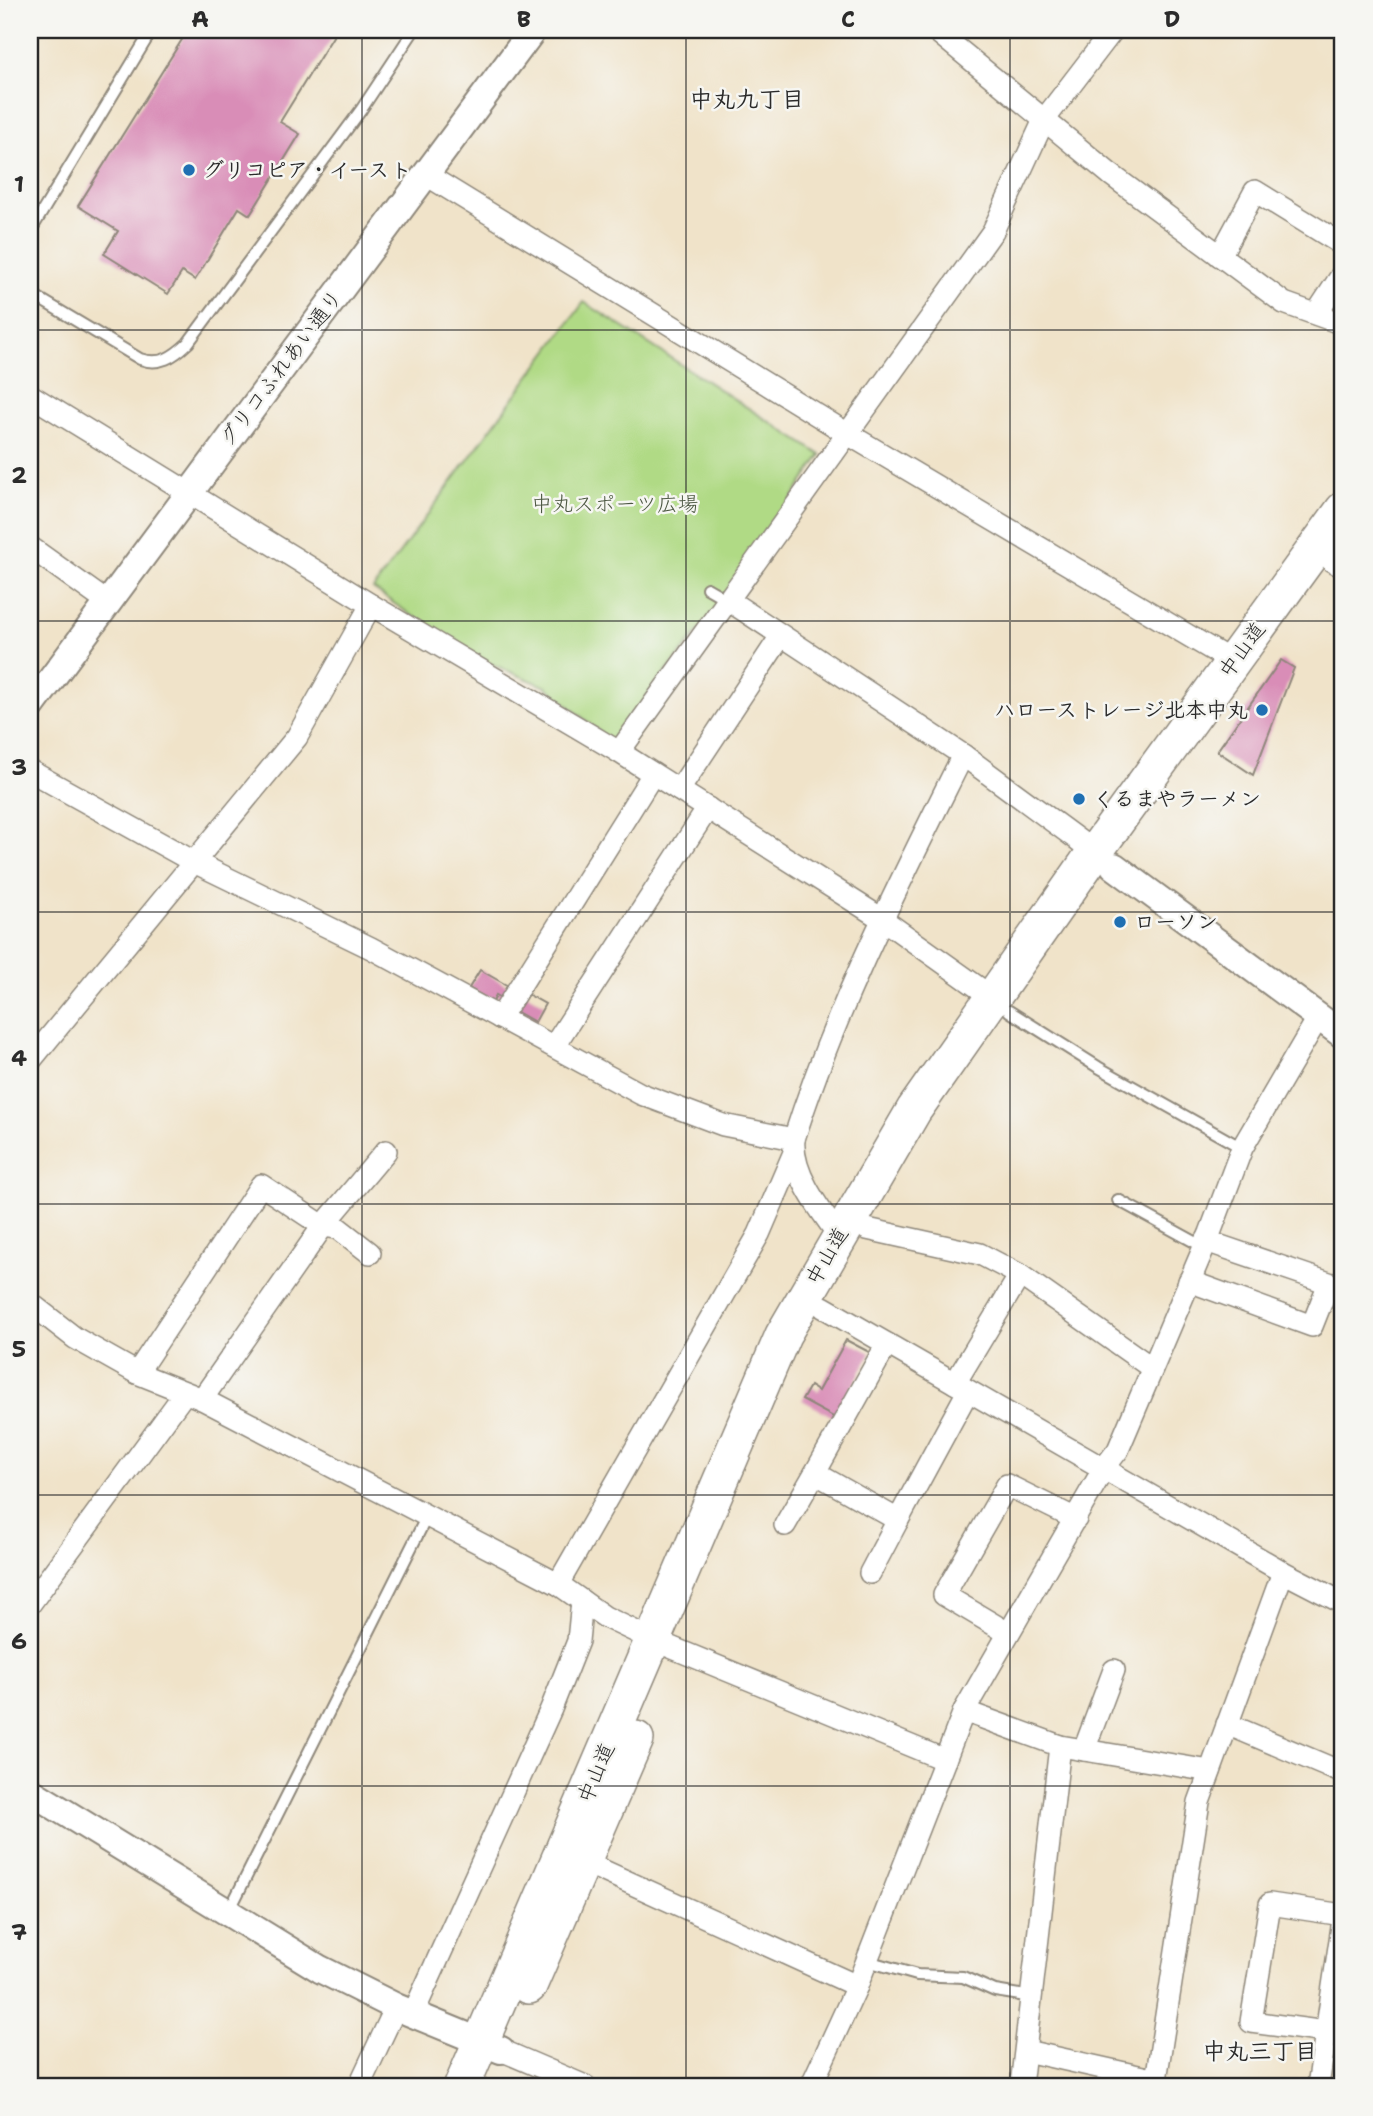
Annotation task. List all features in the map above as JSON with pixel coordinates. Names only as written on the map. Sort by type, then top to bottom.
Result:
[{"type":"highway","name":"中山道","points":[[487,2086],[490,2045],[662,1644],[772,1408],[823,1307],[853,1233],[915,1110],[1001,1004],[1104,859],[1233,662],[1343,510]]},
{"type":"highway","name":"中山道","points":[[1104,859],[1340,558]]},
{"type":"highway","name":"中山道","points":[[462,2086],[490,2045],[584,1862],[662,1644],[783,1335],[853,1233]]},
{"type":"street","name":"グリコふれあい通り","points":[[30,708],[533,30]]},
{"type":"street","points":[[935,30],[1044,120],[1284,303],[1343,324]]},
{"type":"street","points":[[619,752],[993,231],[1044,120],[1113,30]]},
{"type":"street","points":[[425,174],[848,434],[1233,662]]},
{"type":"street","points":[[1220,256],[1255,191],[1343,245]]},
{"type":"street","points":[[1316,314],[1343,273]]},
{"type":"street","points":[[30,395],[371,606],[619,752],[882,919],[1001,1004]]},
{"type":"street","points":[[30,547],[108,603]]},
{"type":"street","points":[[728,600],[962,755],[1318,1018],[1342,1032]]},
{"type":"street","points":[[30,1061],[297,737],[371,606]]},
{"type":"street","points":[[679,790],[780,636]]},
{"type":"street","points":[[558,1584],[759,1234],[794,1147],[812,1083],[882,919],[962,755]]},
{"type":"street","points":[[30,771],[194,862],[371,948],[641,1094],[723,1125],[794,1147]]},
{"type":"street","points":[[500,1018],[653,774]]},
{"type":"street","points":[[554,1046],[708,808]]},
{"type":"street","points":[[811,2086],[857,1986],[964,1711],[1104,1468],[1118,1450],[1205,1244],[1242,1148],[1318,1018]]},
{"type":"street","points":[[794,1147],[818,1208],[853,1233],[980,1254],[1020,1275],[1152,1368]]},
{"type":"street","points":[[30,1604],[323,1226],[386,1151]]},
{"type":"street","points":[[137,1373],[261,1185],[323,1226],[338,1228],[370,1253]]},
{"type":"street","points":[[1189,1282],[1312,1326],[1329,1283],[1205,1244]]},
{"type":"street","points":[[870,1573],[961,1387],[1020,1275]]},
{"type":"street","points":[[30,1303],[75,1338],[137,1373],[193,1397],[558,1584],[605,1617],[662,1644],[738,1672],[944,1760]]},
{"type":"street","points":[[823,1307],[1283,1572],[1342,1598]]},
{"type":"street","points":[[785,1525],[887,1344]]},
{"type":"street","points":[[815,1474],[898,1520]]},
{"type":"street","points":[[1008,1633],[944,1595],[1007,1485],[1076,1519]]},
{"type":"street","points":[[1026,2051],[1156,2080],[1199,1802],[1283,1572]]},
{"type":"street","points":[[359,2086],[404,2010],[551,1709],[578,1641],[582,1601]]},
{"type":"street","points":[[1084,1750],[1114,1670]]},
{"type":"street","points":[[964,1711],[1060,1746],[1210,1771]]},
{"type":"street","points":[[1227,1724],[1343,1773]]},
{"type":"street","points":[[1021,2086],[1060,1746]]},
{"type":"street","points":[[30,1791],[320,1969],[404,2010],[585,2086]]},
{"type":"street","points":[[584,1862],[857,1986]]},
{"type":"street","points":[[1326,2032],[1251,2022],[1270,1905],[1343,1915]]},
{"type":"street","points":[[1318,2086],[1341,1949],[1343,1920]]},
{"type":"lane","points":[[30,233],[152,30]]},
{"type":"lane","points":[[30,293],[140,359],[150,363],[174,357],[188,343],[361,110],[414,30]]},
{"type":"lane","points":[[707,588],[728,600]]},
{"type":"lane","points":[[1001,1004],[1098,1067],[1242,1148]]},
{"type":"lane","points":[[1118,1200],[1205,1244]]},
{"type":"lane","points":[[228,1913],[427,1516]]},
{"type":"lane","points":[[867,1961],[917,1975],[963,1977],[995,1991],[1032,1997]]},
{"type":"green space","name":"中丸スポーツ広場","points":[[584,302],[821,455],[731,590],[611,742],[547,687],[470,655],[373,589]]},
{"type":"building","name":"グリコピア・イースト","points":[[188,30],[337,30],[280,122],[300,134],[250,215],[239,208],[195,280],[182,272],[168,294],[104,254],[118,231],[78,206]]},
{"type":"building","name":"ハローストレージ北本中丸","points":[[1281,660],[1294,668],[1253,775],[1217,751]]},
{"type":"building","points":[[480,970],[510,987],[503,999],[496,995],[493,1002],[469,988]]},
{"type":"building","points":[[522,991],[545,1004],[535,1022],[512,1009]]},
{"type":"building","points":[[846,1340],[871,1353],[835,1418],[802,1400],[810,1386],[818,1391]]},
{"type":"place","name":"グリコピア・イースト","points":[[189,170]]},
{"type":"place","name":"ハローストレージ北本中丸","points":[[1262,710]]},
{"type":"place","name":"くるまやラーメン","points":[[1079,799]]},
{"type":"place","name":"ローソン","points":[[1120,922]]},
{"type":"district","name":"中丸九丁目","points":[[747,99]]},
{"type":"district","name":"中丸三丁目","points":[[1260,2051]]}]
